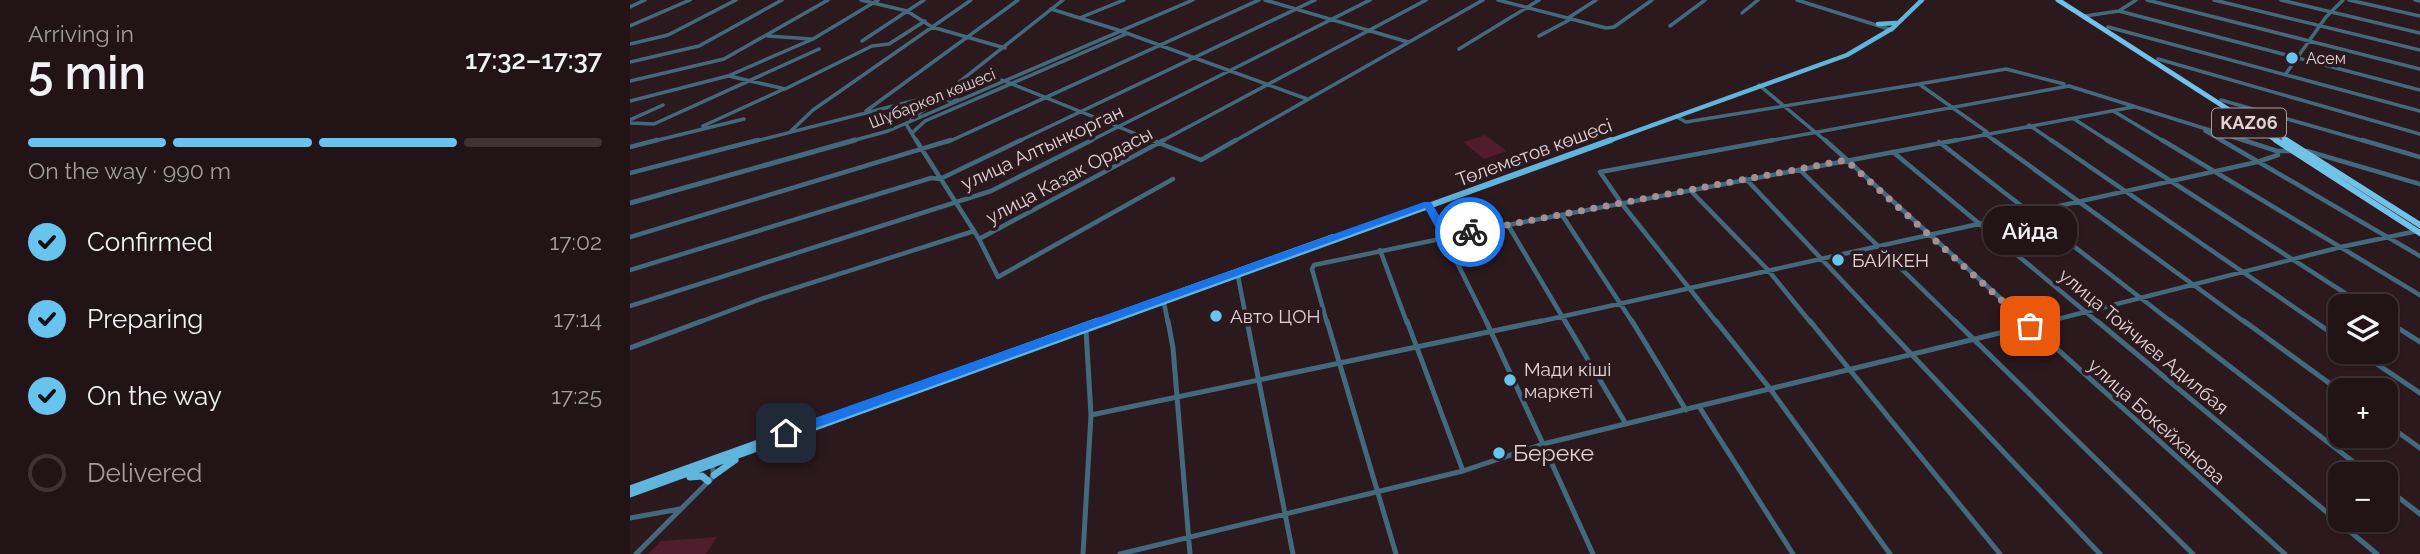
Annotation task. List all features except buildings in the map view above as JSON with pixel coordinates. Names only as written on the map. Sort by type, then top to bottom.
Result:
[{"type":"highway","name":"KАZ06","points":[[2058,0],[2108,27],[2302,151],[2419,230]]},
{"type":"highway","name":"KАZ06","points":[[2064,0],[2293,151],[2419,230]]},
{"type":"main road","name":"Төлеметов көшесі","points":[[712,463],[747,453],[1845,56],[1892,28],[1920,0]]},
{"type":"main road","points":[[1876,24],[1890,25],[1892,28]]},
{"type":"main road","points":[[1876,24],[1882,30],[1881,34]]},
{"type":"main road","name":"Төлеметов көшесі","points":[[633,492],[1253,266],[1677,117],[1831,59],[1892,28]]},
{"type":"main road","points":[[1238,276],[1253,266]]},
{"type":"main road","points":[[633,492],[693,476],[711,478],[747,453]]},
{"type":"street","points":[[630,7],[645,0]]},
{"type":"street","points":[[630,26],[690,0]]},
{"type":"street","points":[[630,44],[668,35],[736,0]]},
{"type":"street","points":[[630,62],[699,46],[782,0]]},
{"type":"street","points":[[630,81],[724,59],[828,0]]},
{"type":"street","points":[[861,0],[876,1],[907,11],[932,27],[1004,47]]},
{"type":"street","points":[[862,41],[924,0]]},
{"type":"street","points":[[789,133],[813,110],[971,0]]},
{"type":"street","points":[[860,115],[879,104],[1018,0]]},
{"type":"street","points":[[974,231],[954,203],[907,123],[1065,0]]},
{"type":"street","points":[[1080,17],[1124,0]]},
{"type":"street","name":"Шұбаркөл көшесі","points":[[907,123],[1191,0]]},
{"type":"street","points":[[630,237],[941,145],[1259,0]]},
{"type":"street","points":[[1265,0],[1409,42]]},
{"type":"street","points":[[630,270],[931,178],[940,179],[1315,0]]},
{"type":"street","name":"улица Алтынкорган","points":[[630,306],[991,191],[1370,0]]},
{"type":"street","name":"улица Казак Ордасы","points":[[630,348],[761,299],[974,231],[979,239],[1426,0]]},
{"type":"street","points":[[1003,80],[1201,160],[1483,0]]},
{"type":"street","points":[[1499,0],[1606,28],[1615,27],[1652,0]]},
{"type":"street","points":[[1459,49],[1539,0]]},
{"type":"street","points":[[1539,36],[1596,0]]},
{"type":"street","points":[[1670,26],[1705,0]]},
{"type":"street","points":[[1742,13],[1758,0]]},
{"type":"street","points":[[1799,0],[1892,28]]},
{"type":"street","points":[[2119,11],[2136,0]]},
{"type":"street","points":[[2147,0],[2420,69]]},
{"type":"street","points":[[2214,0],[2420,50]]},
{"type":"street","points":[[2281,0],[2420,33]]},
{"type":"street","points":[[2285,75],[2300,59],[2307,41],[2329,12],[2343,0]]},
{"type":"street","points":[[2349,0],[2420,16]]},
{"type":"street","points":[[2415,0],[2420,1]]},
{"type":"street","points":[[630,101],[728,76],[813,39],[876,1]]},
{"type":"street","points":[[1053,9],[1127,33],[1308,100]]},
{"type":"street","points":[[2087,16],[2119,11],[2420,90]]},
{"type":"street","points":[[693,131],[872,46],[889,44],[925,21]]},
{"type":"street","points":[[2108,27],[2420,111]]},
{"type":"street","points":[[912,132],[925,121],[1127,33]]},
{"type":"street","points":[[767,36],[813,39]]},
{"type":"street","points":[[630,121],[654,124],[819,48]]},
{"type":"street","points":[[2158,59],[2420,134]]},
{"type":"street","points":[[1677,117],[1686,122],[2006,69],[2277,151],[2302,151],[2420,184]]},
{"type":"street","points":[[728,76],[785,89]]},
{"type":"street","name":"Шұбаркөл көшесі","points":[[630,203],[867,138],[1003,80]]},
{"type":"street","points":[[1919,83],[2328,382]]},
{"type":"street","name":"улица Бокейханова","points":[[1761,86],[1786,105],[2285,554]]},
{"type":"street","points":[[1890,554],[1771,390],[1622,204],[1600,172],[2069,86]]},
{"type":"street","points":[[630,173],[944,95]]},
{"type":"street","points":[[944,95],[952,101],[963,97]]},
{"type":"street","points":[[2221,100],[2420,157]]},
{"type":"street","points":[[630,121],[663,105]]},
{"type":"street","points":[[1395,554],[1379,491],[1338,364],[1312,269],[1321,262],[1986,133],[2134,107]]},
{"type":"street","points":[[2113,111],[2420,295]]},
{"type":"street","points":[[630,147],[744,119]]},
{"type":"street","points":[[2073,119],[2346,294]]},
{"type":"street","points":[[2029,125],[2328,331]]},
{"type":"street","points":[[2198,127],[2420,256]]},
{"type":"street","points":[[1939,142],[2353,462]]},
{"type":"street","points":[[1091,415],[1492,332],[2257,162],[2274,158],[2278,155],[2277,151]]},
{"type":"street","name":"улица Тойчиев Адилбая","points":[[1892,152],[2378,554]]},
{"type":"street","points":[[1800,170],[2193,554]]},
{"type":"street","points":[[979,239],[993,271],[998,276],[1015,269],[1173,179]]},
{"type":"street","points":[[1746,179],[2100,554]]},
{"type":"street","points":[[1690,190],[1768,270],[1847,371],[2000,554]]},
{"type":"street","points":[[1429,205],[1492,332],[1594,554]]},
{"type":"street","points":[[1562,215],[1620,302],[1686,411]]},
{"type":"street","points":[[1508,225],[1626,424]]},
{"type":"street","points":[[1120,554],[1463,471],[1544,444],[2419,230]]},
{"type":"street","points":[[1380,250],[1463,471]]},
{"type":"street","points":[[1238,276],[1293,554]]},
{"type":"street","points":[[1164,303],[1174,348],[1190,554]]},
{"type":"street","points":[[2398,328],[2420,342]]},
{"type":"street","points":[[1083,554],[1091,415],[1086,330]]},
{"type":"street","points":[[2377,364],[2420,393]]},
{"type":"street","points":[[1700,408],[1793,554]]},
{"type":"street","points":[[2398,432],[2420,448]]},
{"type":"street","points":[[636,554],[711,478],[712,463]]},
{"type":"street","points":[[2398,497],[2420,514]]},
{"type":"street","points":[[630,519],[681,509]]},
{"type":"shaded area","points":[[1485,135],[1507,151],[1484,159],[1463,142]]},
{"type":"shaded area","points":[[717,537],[706,554],[648,554],[661,541]]},
{"type":"way so far","points":[[1470,232],[1846,160],[2030,326]]},
{"type":"place","name":"Асем","points":[[2292,58]]},
{"type":"place","name":"БАЙКЕН","points":[[1838,260]]},
{"type":"place","name":"Авто ЦОН","points":[[1216,316]]},
{"type":"place","name":"Айда","points":[[2030,326]]},
{"type":"place","name":"Мади кіші маркеті","points":[[1510,380]]},
{"type":"place","name":"Береке","points":[[1499,453]]},
{"type":"route","points":[[786,433],[1427,204],[1446,236],[1470,232]]}]
